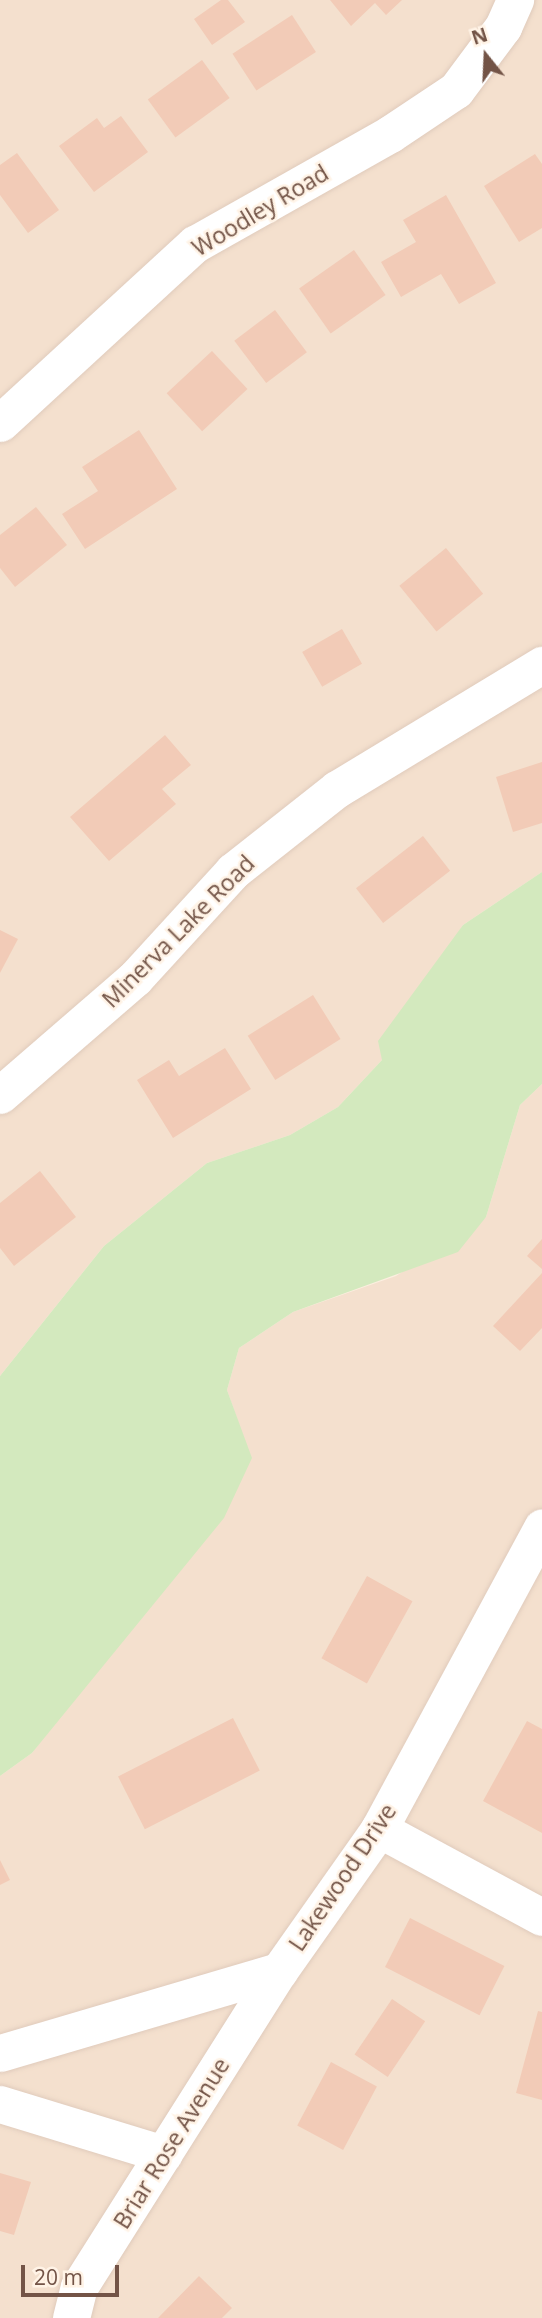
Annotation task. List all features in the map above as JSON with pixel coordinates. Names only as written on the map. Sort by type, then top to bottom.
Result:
[{"type":"street","name":"Woodley Road","points":[[0,423],[195,244],[390,134],[456,90],[503,27],[514,0]]},
{"type":"street","name":"Minerva Lake Road","points":[[0,1095],[135,978],[233,871],[337,789],[542,665]]},
{"type":"street","name":"Lakewood Drive","points":[[0,2053],[279,1971],[379,1829],[542,1527]]},
{"type":"street","points":[[379,1829],[542,1917]]},
{"type":"street","name":"Briar Rose Avenue","points":[[71,2318],[79,2287],[279,1971]]},
{"type":"street","points":[[0,2104],[164,2154]]},
{"type":"shaded area","points":[[0,0],[542,0],[542,872],[463,925],[383,1059],[338,1107],[290,1135],[207,1163],[104,1246],[0,1376]]},
{"type":"shaded area","points":[[542,1084],[542,2318],[0,2318],[0,1776],[32,1753],[251,1458],[227,1390],[239,1348],[293,1312],[396,1276],[486,1217],[520,1105]]},
{"type":"green space","points":[[542,872],[542,1084],[520,1105],[486,1217],[458,1252],[293,1312],[239,1348],[227,1390],[252,1458],[224,1518],[32,1753],[0,1776],[0,1376],[104,1246],[207,1163],[290,1135],[338,1107],[382,1060],[378,1041],[463,925]]},
{"type":"building","points":[[221,0],[228,0],[245,22],[212,45],[194,19]]},
{"type":"building","points":[[330,0],[402,0],[386,15],[375,3],[351,26]]},
{"type":"building","points":[[292,15],[316,52],[256,91],[232,54]]},
{"type":"building","points":[[202,60],[230,98],[175,137],[148,99]]},
{"type":"building","points":[[121,116],[148,152],[94,192],[59,146],[97,118],[104,128]]},
{"type":"building","points":[[17,153],[59,210],[28,233],[0,195],[0,165]]},
{"type":"building","points":[[535,154],[542,164],[542,228],[519,242],[484,186]]},
{"type":"building","points":[[446,195],[496,283],[459,304],[441,274],[401,297],[381,262],[416,242],[403,220]]},
{"type":"building","points":[[354,250],[386,295],[331,333],[299,288]]},
{"type":"building","points":[[275,310],[307,352],[266,383],[234,341]]},
{"type":"building","points":[[212,351],[247,389],[202,431],[167,393]]},
{"type":"building","points":[[139,430],[177,489],[85,549],[62,514],[98,491],[82,467]]},
{"type":"building","points":[[36,507],[67,545],[15,587],[0,568],[0,535]]},
{"type":"building","points":[[446,548],[483,594],[437,632],[399,586]]},
{"type":"building","points":[[342,629],[362,664],[322,687],[302,652]]},
{"type":"building","points":[[165,735],[191,765],[162,789],[176,804],[109,861],[70,817]]},
{"type":"building","points":[[542,762],[542,823],[513,832],[496,777]]},
{"type":"building","points":[[423,836],[450,871],[383,923],[356,888]]},
{"type":"building","points":[[0,930],[18,939],[0,973]]},
{"type":"building","points":[[313,995],[341,1039],[275,1080],[248,1036]]},
{"type":"building","points":[[225,1048],[251,1089],[173,1138],[137,1080],[169,1060],[179,1076]]},
{"type":"building","points":[[40,1171],[76,1217],[14,1266],[0,1248],[0,1203]]},
{"type":"building","points":[[542,1239],[542,1269],[527,1256]]},
{"type":"building","points":[[542,1273],[542,1328],[520,1351],[493,1326]]},
{"type":"building","points":[[367,1576],[412,1601],[367,1683],[321,1658]]},
{"type":"building","points":[[233,1718],[260,1771],[145,1829],[118,1777]]},
{"type":"building","points":[[527,1721],[542,1729],[542,1833],[483,1801]]},
{"type":"building","points":[[0,1860],[10,1880],[0,1885]]},
{"type":"building","points":[[410,1918],[504,1966],[479,2015],[385,1967]]},
{"type":"building","points":[[392,1999],[425,2021],[388,2077],[355,2055]]},
{"type":"building","points":[[538,2011],[542,2012],[542,2100],[516,2093]]},
{"type":"building","points":[[331,2062],[377,2086],[343,2150],[297,2126]]},
{"type":"building","points":[[0,2173],[31,2182],[14,2235],[0,2231]]},
{"type":"building","points":[[199,2276],[232,2308],[222,2318],[158,2318]]}]
